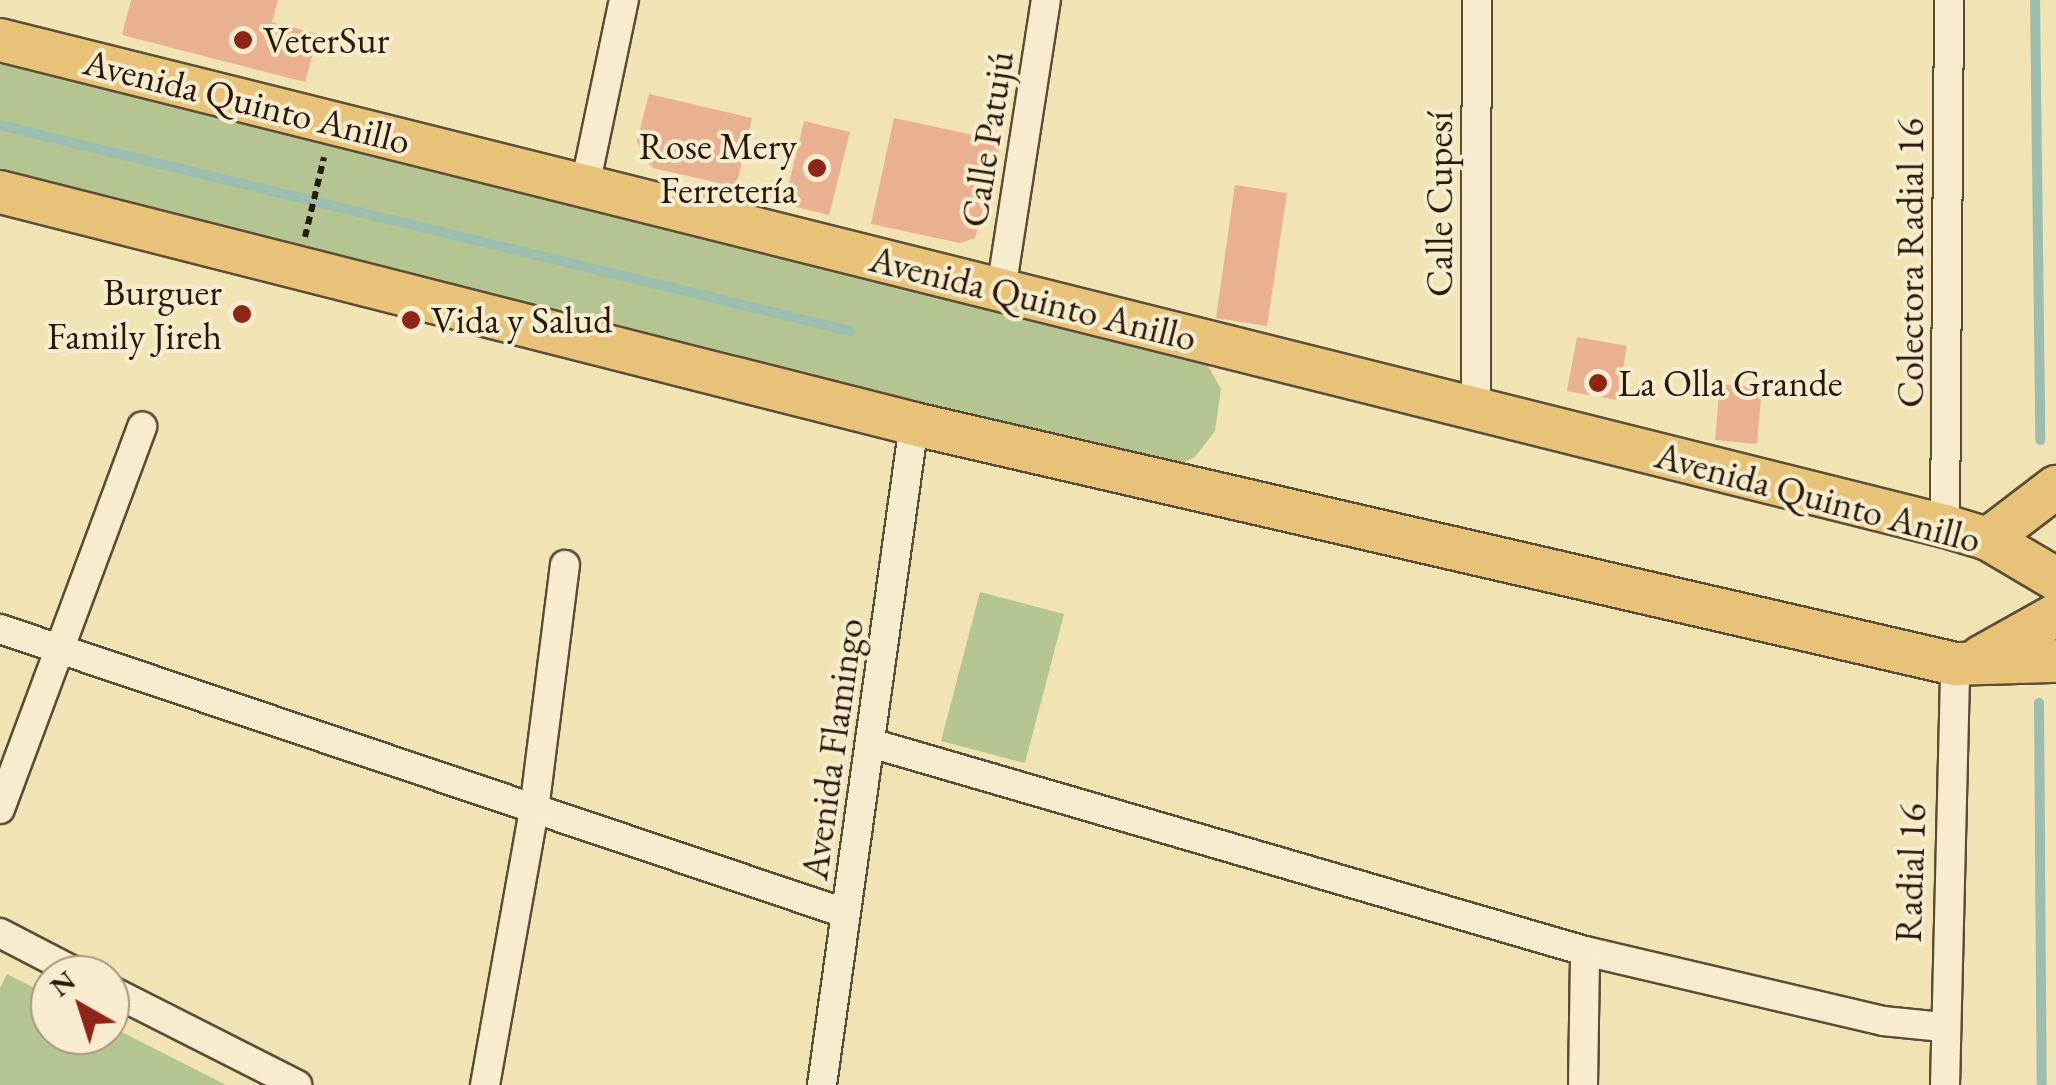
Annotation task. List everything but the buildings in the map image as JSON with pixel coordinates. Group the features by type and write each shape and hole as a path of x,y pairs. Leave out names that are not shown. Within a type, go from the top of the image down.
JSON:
{"main road":[{"name":"Avenida Quinto Anillo","path":"0,40 1946,526 1988,539 2056,579"},
{"path":"0,192 914,424 1961,663 2056,660"},
{"path":"1988,539 2056,487"},
{"path":"1961,663 2056,615"}],"street":[{"path":"585,186 624,0"},
{"name":"Calle Patujú","path":"1001,290 1046,0"},
{"name":"Calle Cupesí","path":"1476,408 1477,0"},
{"name":"Colectora Radial 16","path":"1946,526 1949,0"},
{"name":"Avenida Flamingo","path":"822,1085 845,913 874,744 914,424"},
{"path":"0,809 142,427"},
{"path":"485,1085 534,810 565,565"},
{"path":"0,629 56,651 845,913"},
{"name":"Radial 16","path":"1945,1085 1943,1027 1961,663"},
{"path":"874,744 1585,952 1883,1021 1943,1027"},
{"path":"0,934 42,955"},
{"path":"1583,1085 1585,952"},
{"path":"130,1000 297,1085"}],"path":[{"path":"307,226 320,173"}],"green space":[{"path":"0,64 1202,355 1221,389 1215,431 1195,457 1171,468 0,183"},
{"path":"980,592 1064,614 1025,763 941,741"},
{"path":"7,974 30,986 30,1055 130,1055 130,1036 226,1085 0,1085 0,988"}],"waterway":[{"path":"2035,0 2040,440"},
{"path":"0,125 850,331"},
{"path":"2039,703 2042,1085"}],"place":[{"name":"VeterSur","path":"243,40"},
{"name":"Rose Mery Ferretería","path":"817,168"},
{"name":"Burguer Family Jireh","path":"242,314"},
{"name":"Vida y Salud","path":"411,320"},
{"name":"La Olla Grande","path":"1598,383"}]}
